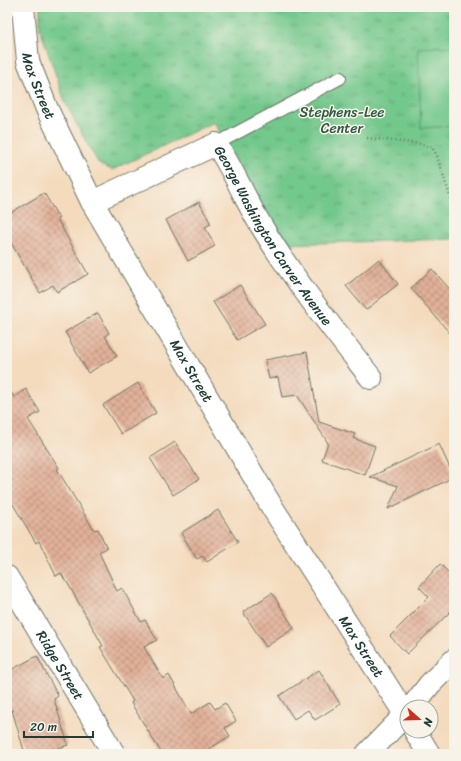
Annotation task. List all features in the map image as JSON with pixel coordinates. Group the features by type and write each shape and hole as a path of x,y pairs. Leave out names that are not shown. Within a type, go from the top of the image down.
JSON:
{"street":[{"name":"Max Street","path":"23,7 28,61 47,109 92,202 272,507 399,702"},
{"name":"George Washington Carver Avenue","path":"92,202 216,144 226,158 261,226 290,272 370,378"},
{"name":"Ridge Street","path":"7,577 114,754"},
{"path":"420,699 430,684 454,660"},
{"path":"367,754 399,726"},
{"name":"Max Street","path":"421,739 429,754"}],"lane":[{"path":"216,144 340,78"}],"path":[{"path":"367,138 421,144 432,147 438,156 454,208"}],"green space":[{"name":"Stephens-Lee Center","path":"40,7 454,7 454,239 283,244 214,122 112,170 99,164 65,102 40,29"},
{"path":"454,46 454,126 421,128 418,48"}],"building":[{"path":"44,193 59,218 57,219 88,274 57,292 53,285 40,293 7,236 7,215"},
{"path":"199,202 211,224 205,227 215,246 188,261 166,220"},
{"path":"379,259 398,284 366,310 346,286"},
{"path":"432,269 454,294 454,338 411,288"},
{"path":"240,285 265,324 237,340 213,302"},
{"path":"98,313 109,333 105,336 117,356 88,373 65,332"},
{"path":"307,352 319,422 355,434 353,438 375,446 365,475 322,460 328,443 297,395 282,397 278,377 269,379 265,360"},
{"path":"138,383 156,413 121,434 103,405"},
{"path":"7,386 14,397 26,389 40,412 28,419 59,468 57,469 94,530 98,529 107,548 99,552 117,591 122,588 141,622 145,620 157,640 144,647 163,679 169,675 191,714 210,702 215,709 225,703 236,721 225,728 230,736 201,754 162,754 131,703 133,701 100,647 103,646 67,582 61,573 56,576 39,541 36,543 7,494"},
{"path":"175,442 199,479 173,495 150,458"},
{"path":"439,444 454,477 388,509 398,486 370,477"},
{"path":"218,510 238,542 207,562 203,556 197,559 181,533"},
{"path":"440,564 454,578 454,608 407,654 390,636 429,597 419,587"},
{"path":"272,593 294,628 266,647 243,612"},
{"path":"37,656 58,696 54,699 68,745 41,754 25,754 12,710 7,713 7,672"},
{"path":"319,670 340,704 315,720 308,710 294,719 279,696"}]}
